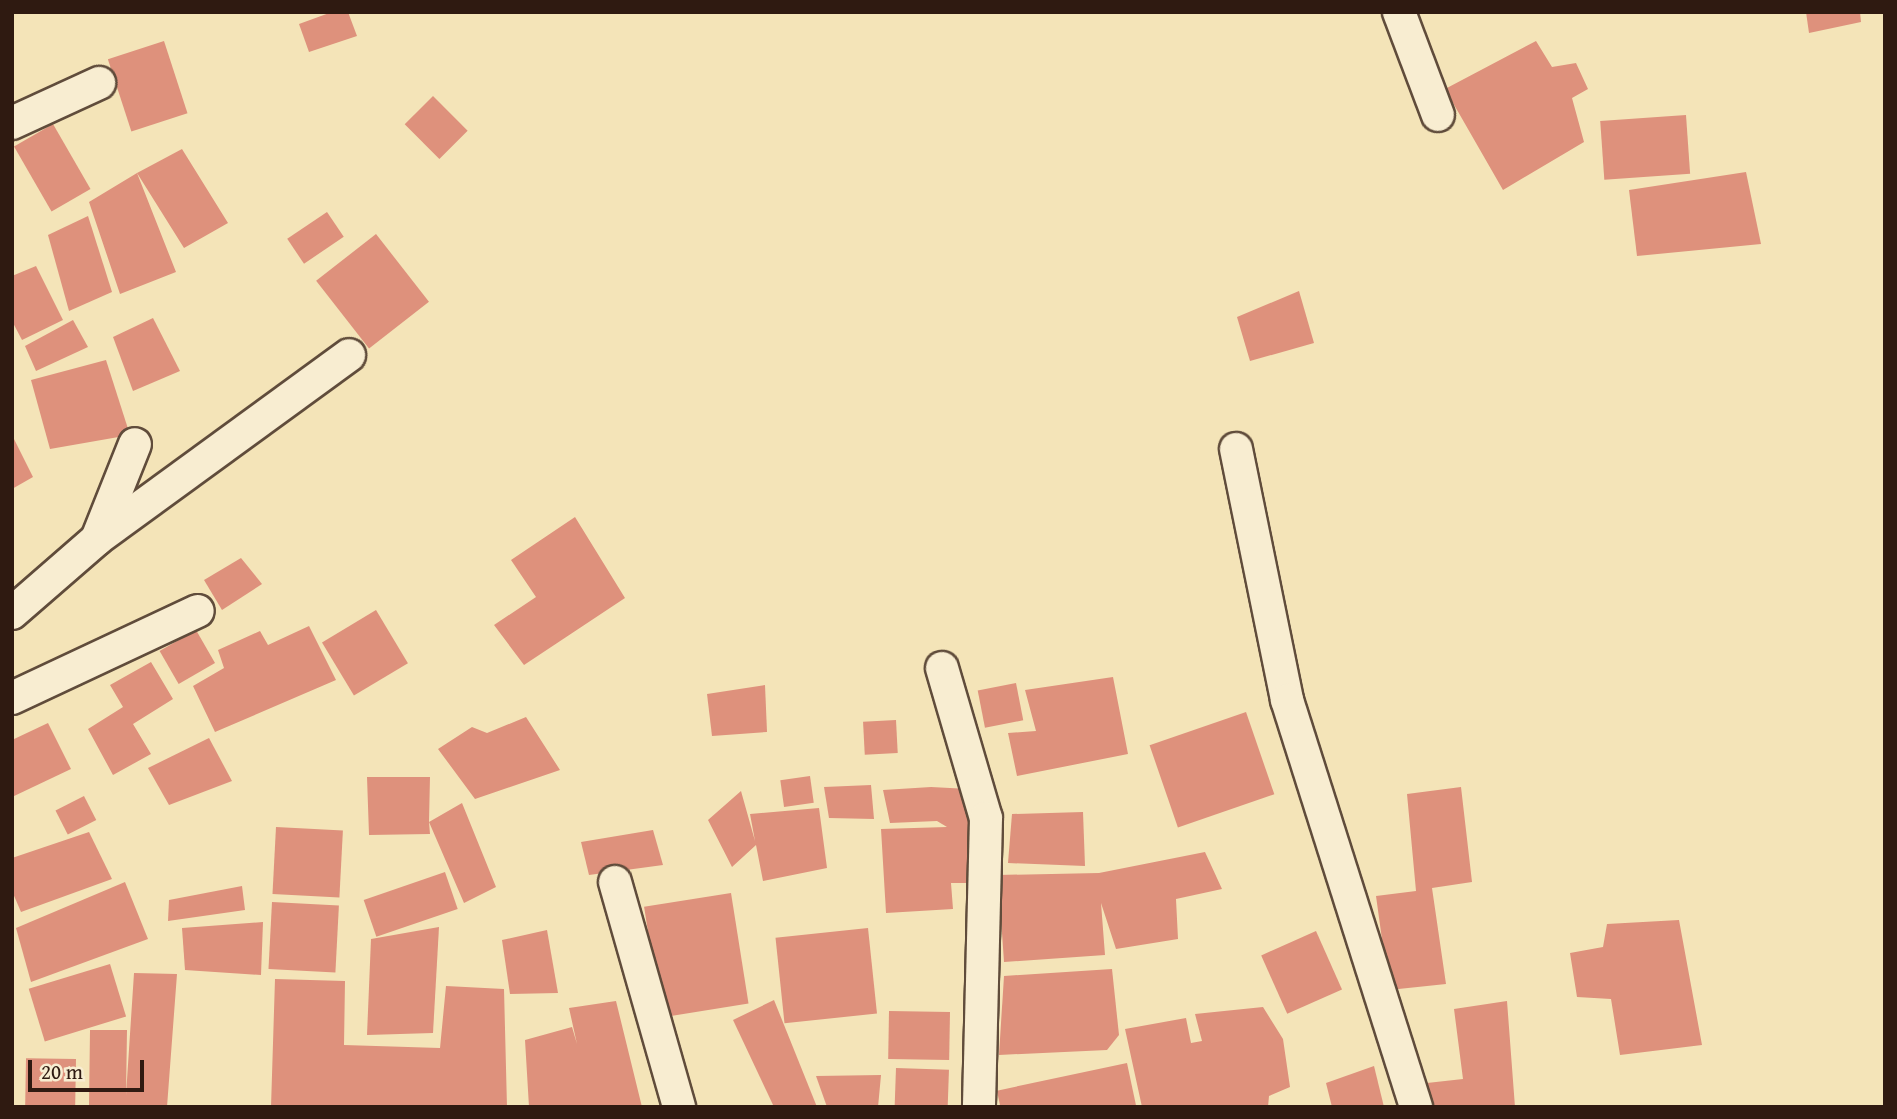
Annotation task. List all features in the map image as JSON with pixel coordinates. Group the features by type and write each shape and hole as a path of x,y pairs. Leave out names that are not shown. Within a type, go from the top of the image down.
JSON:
{"street":[{"path":"1399,12 1438,115"},
{"path":"12,123 99,83"},
{"path":"12,614 97,539 349,355"},
{"path":"97,539 135,444"},
{"path":"1236,449 1287,700 1416,1107"},
{"path":"12,698 198,611"},
{"path":"942,668 986,818 978,1107"},
{"path":"615,883 679,1107"}],"building":[{"path":"332,12 348,12 357,36 309,52 299,24"},
{"path":"1806,12 1860,12 1861,22 1809,33"},
{"path":"164,41 187,113 131,132 108,59"},
{"path":"1536,41 1552,67 1576,63 1588,89 1572,98 1584,142 1503,190 1445,89"},
{"path":"433,96 468,131 439,159 405,124"},
{"path":"1686,115 1690,174 1604,180 1600,121"},
{"path":"53,124 90,189 52,211 14,146"},
{"path":"182,149 228,223 184,248 137,173"},
{"path":"1746,172 1761,244 1637,256 1629,190"},
{"path":"137,173 176,272 120,294 89,202"},
{"path":"327,212 344,237 304,264 287,239"},
{"path":"88,216 112,292 69,311 48,235"},
{"path":"376,234 429,302 369,349 316,281"},
{"path":"36,266 63,320 22,340 12,321 12,276"},
{"path":"1299,291 1314,343 1250,361 1237,317"},
{"path":"153,318 180,371 133,391 113,337"},
{"path":"73,320 88,347 36,371 25,346"},
{"path":"106,360 130,435 50,449 31,380"},
{"path":"12,435 33,477 12,489"},
{"path":"575,517 625,598 524,665 494,625 536,597 511,560"},
{"path":"241,558 262,584 222,610 204,580"},
{"path":"376,610 408,663 354,696 322,642"},
{"path":"309,626 336,680 215,732 193,686 224,668 218,650 260,631 268,645"},
{"path":"196,630 215,663 179,684 160,651"},
{"path":"151,662 173,699 133,724 151,754 113,775 88,729 123,707 110,685"},
{"path":"1113,677 1128,754 1017,776 1008,733 1036,731 1025,690"},
{"path":"1016,683 1023,720 985,728 978,690"},
{"path":"765,685 767,732 712,736 707,694"},
{"path":"1246,712 1274,794 1178,827 1150,745"},
{"path":"526,717 560,770 475,799 438,749 472,727 487,733"},
{"path":"896,720 898,753 865,755 863,722"},
{"path":"48,723 71,769 12,797 12,740"},
{"path":"209,738 232,781 169,805 148,768"},
{"path":"810,776 814,803 784,807 780,780"},
{"path":"367,777 430,777 430,834 369,835"},
{"path":"871,785 874,819 829,818 824,787"},
{"path":"931,787 969,789 975,883 951,883 953,909 886,913 881,829 947,827 937,821 890,823 883,790"},
{"path":"1461,787 1472,882 1432,888 1446,984 1389,990 1376,896 1416,891 1407,794"},
{"path":"741,791 755,841 750,814 819,808 827,868 763,881 756,845 732,867 708,820"},
{"path":"84,796 96,820 68,835 55,811"},
{"path":"462,803 496,887 464,903 429,822"},
{"path":"1083,812 1085,866 1008,863 1012,814"},
{"path":"276,827 343,831 339,897 272,894"},
{"path":"653,830 663,865 589,875 581,842"},
{"path":"89,832 112,879 21,912 12,891 12,858"},
{"path":"1205,852 1222,889 1176,899 1178,939 1116,949 1101,903 1105,955 1004,962 998,875 1099,873"},
{"path":"445,872 458,909 376,937 364,900"},
{"path":"125,882 148,939 31,982 16,928"},
{"path":"242,886 245,910 168,921 169,900"},
{"path":"731,893 749,1004 662,1017 644,907"},
{"path":"272,902 339,906 335,972 268,969"},
{"path":"1679,920 1702,1045 1620,1055 1611,999 1577,997 1570,953 1603,947 1607,924"},
{"path":"263,922 261,975 185,970 182,928"},
{"path":"439,927 433,1033 367,1035 371,939"},
{"path":"868,928 877,1014 784,1023 776,938"},
{"path":"547,930 558,993 510,994 502,940"},
{"path":"1316,931 1342,989 1287,1014 1261,955"},
{"path":"110,964 126,1017 45,1041 29,989"},
{"path":"1112,969 1119,1035 1107,1050 999,1055 1004,976"},
{"path":"134,973 177,974 167,1107 89,1107 90,1030 127,1030 126,1095"},
{"path":"275,979 345,981 344,1045 440,1048 446,986 504,989 507,1107 271,1107"},
{"path":"774,1000 817,1107 774,1107 733,1020"},
{"path":"616,1001 642,1107 529,1107 525,1040 572,1027 577,1044 569,1008"},
{"path":"1507,1001 1515,1107 1432,1107 1427,1083 1463,1079 1454,1009"},
{"path":"1263,1007 1283,1039 1290,1087 1269,1096 1268,1107 1142,1107 1125,1029 1186,1018 1191,1043 1202,1041 1195,1014"},
{"path":"889,1011 950,1012 949,1060 888,1059"},
{"path":"26,1058 76,1059 75,1107 25,1106"},
{"path":"1127,1063 1136,1107 1000,1107 997,1091"},
{"path":"1374,1066 1384,1107 1332,1107 1326,1083"},
{"path":"896,1068 949,1070 948,1107 895,1107"},
{"path":"881,1075 878,1107 827,1107 816,1076"}]}
